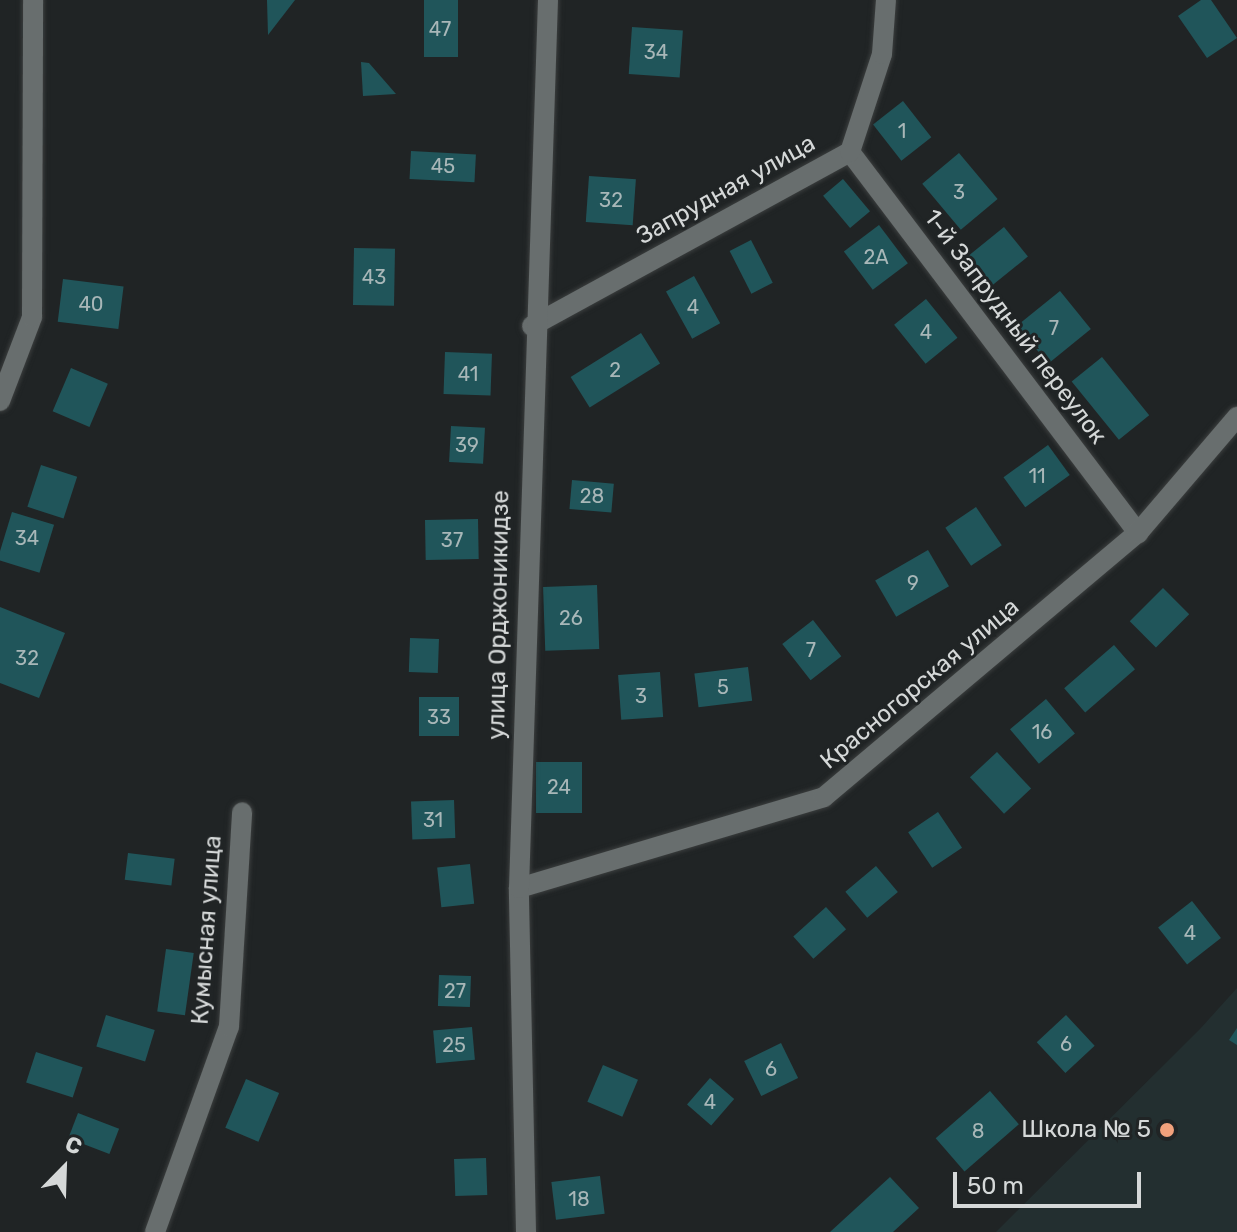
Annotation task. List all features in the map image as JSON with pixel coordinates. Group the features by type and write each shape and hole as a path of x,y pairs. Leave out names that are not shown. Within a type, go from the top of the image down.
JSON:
{"street":[{"path":"0,401 32,317 33,0"},
{"name":"улица Орджоникидзе","path":"526,1232 519,888 532,326 548,0"},
{"name":"Запрудная улица","path":"532,326 850,152 882,54 886,0"},
{"name":"1-й Запрудный переулок","path":"850,152 1138,533"},
{"name":"Красногорская улица","path":"519,888 824,797 1138,533 1237,417"},
{"name":"Кумысная улица","path":"155,1232 229,1027 242,812"}],"shaded area":[{"name":"Школа № 5","path":"1237,988 1237,1232 996,1232 1200,1029"}],"building":[{"path":"267,0 295,0 268,35"},
{"path":"424,0 458,0 458,57 424,57"},
{"path":"1201,0 1211,0 1237,38 1207,58 1178,16"},
{"path":"632,27 683,31 680,77 629,74"},
{"path":"361,62 369,63 396,94 363,96"},
{"path":"903,101 931,137 901,161 873,124"},
{"path":"411,151 476,154 474,182 410,179"},
{"path":"959,153 998,199 961,230 922,184"},
{"path":"589,176 636,179 633,225 586,222"},
{"path":"843,179 870,211 850,228 823,196"},
{"path":"879,225 908,263 873,290 844,251"},
{"path":"1004,227 1028,257 990,287 966,258"},
{"path":"751,240 773,283 751,294 730,251"},
{"path":"354,248 395,249 394,306 353,305"},
{"path":"694,276 720,323 692,339 666,292"},
{"path":"63,279 124,286 118,329 58,322"},
{"path":"1060,291 1091,329 1048,364 1017,326"},
{"path":"926,299 957,338 926,364 894,325"},
{"path":"641,333 660,364 590,408 571,377"},
{"path":"445,352 492,354 491,396 444,394"},
{"path":"1102,357 1149,415 1119,440 1072,382"},
{"path":"71,368 108,384 89,427 53,411"},
{"path":"451,426 485,428 483,464 449,462"},
{"path":"1048,445 1070,475 1025,507 1004,477"},
{"path":"41,465 77,477 64,519 27,507"},
{"path":"572,480 614,484 611,513 569,509"},
{"path":"976,507 1002,545 971,566 945,528"},
{"path":"12,512 54,525 39,573 0,561"},
{"path":"478,519 479,559 426,560 425,520"},
{"path":"928,550 949,586 896,617 875,580"},
{"path":"597,585 599,649 545,651 543,587"},
{"path":"1163,588 1189,614 1156,647 1130,621"},
{"path":"0,607 65,633 39,698 0,683"},
{"path":"813,620 841,656 811,680 782,644"},
{"path":"410,638 439,639 438,673 409,672"},
{"path":"1114,645 1135,669 1085,712 1064,688"},
{"path":"748,667 752,701 699,707 694,674"},
{"path":"660,672 663,717 621,720 618,675"},
{"path":"419,697 459,697 459,736 419,736"},
{"path":"1046,699 1075,733 1039,764 1010,729"},
{"path":"997,752 1031,789 1004,814 970,777"},
{"path":"536,762 582,762 582,813 536,813"},
{"path":"454,800 455,838 412,839 411,802"},
{"path":"938,812 962,848 932,868 908,832"},
{"path":"128,853 175,859 171,886 125,880"},
{"path":"470,864 474,904 441,907 437,867"},
{"path":"876,866 898,892 867,918 845,892"},
{"path":"1192,901 1221,938 1187,965 1158,927"},
{"path":"826,907 846,929 813,959 793,936"},
{"path":"166,949 194,953 185,1015 157,1011"},
{"path":"439,975 471,976 470,1007 438,1006"},
{"path":"106,1015 155,1030 145,1061 96,1047"},
{"path":"1066,1015 1095,1046 1065,1073 1037,1042"},
{"path":"472,1027 475,1060 436,1063 433,1030"},
{"path":"1237,1028 1237,1045 1229,1040"},
{"path":"781,1043 798,1078 761,1096 744,1061"},
{"path":"36,1052 83,1067 73,1098 26,1082"},
{"path":"603,1065 638,1080 622,1117 587,1102"},
{"path":"710,1078 734,1099 711,1125 687,1104"},
{"path":"246,1079 279,1093 258,1142 225,1128"},
{"path":"990,1091 1019,1124 965,1171 936,1138"},
{"path":"78,1113 119,1129 109,1154 68,1138"},
{"path":"486,1158 487,1195 455,1196 454,1159"},
{"path":"600,1176 605,1214 556,1220 551,1182"},
{"path":"890,1177 919,1208 893,1232 830,1232"}],"place":[{"name":"Школа № 5","path":"1167,1130"}]}
